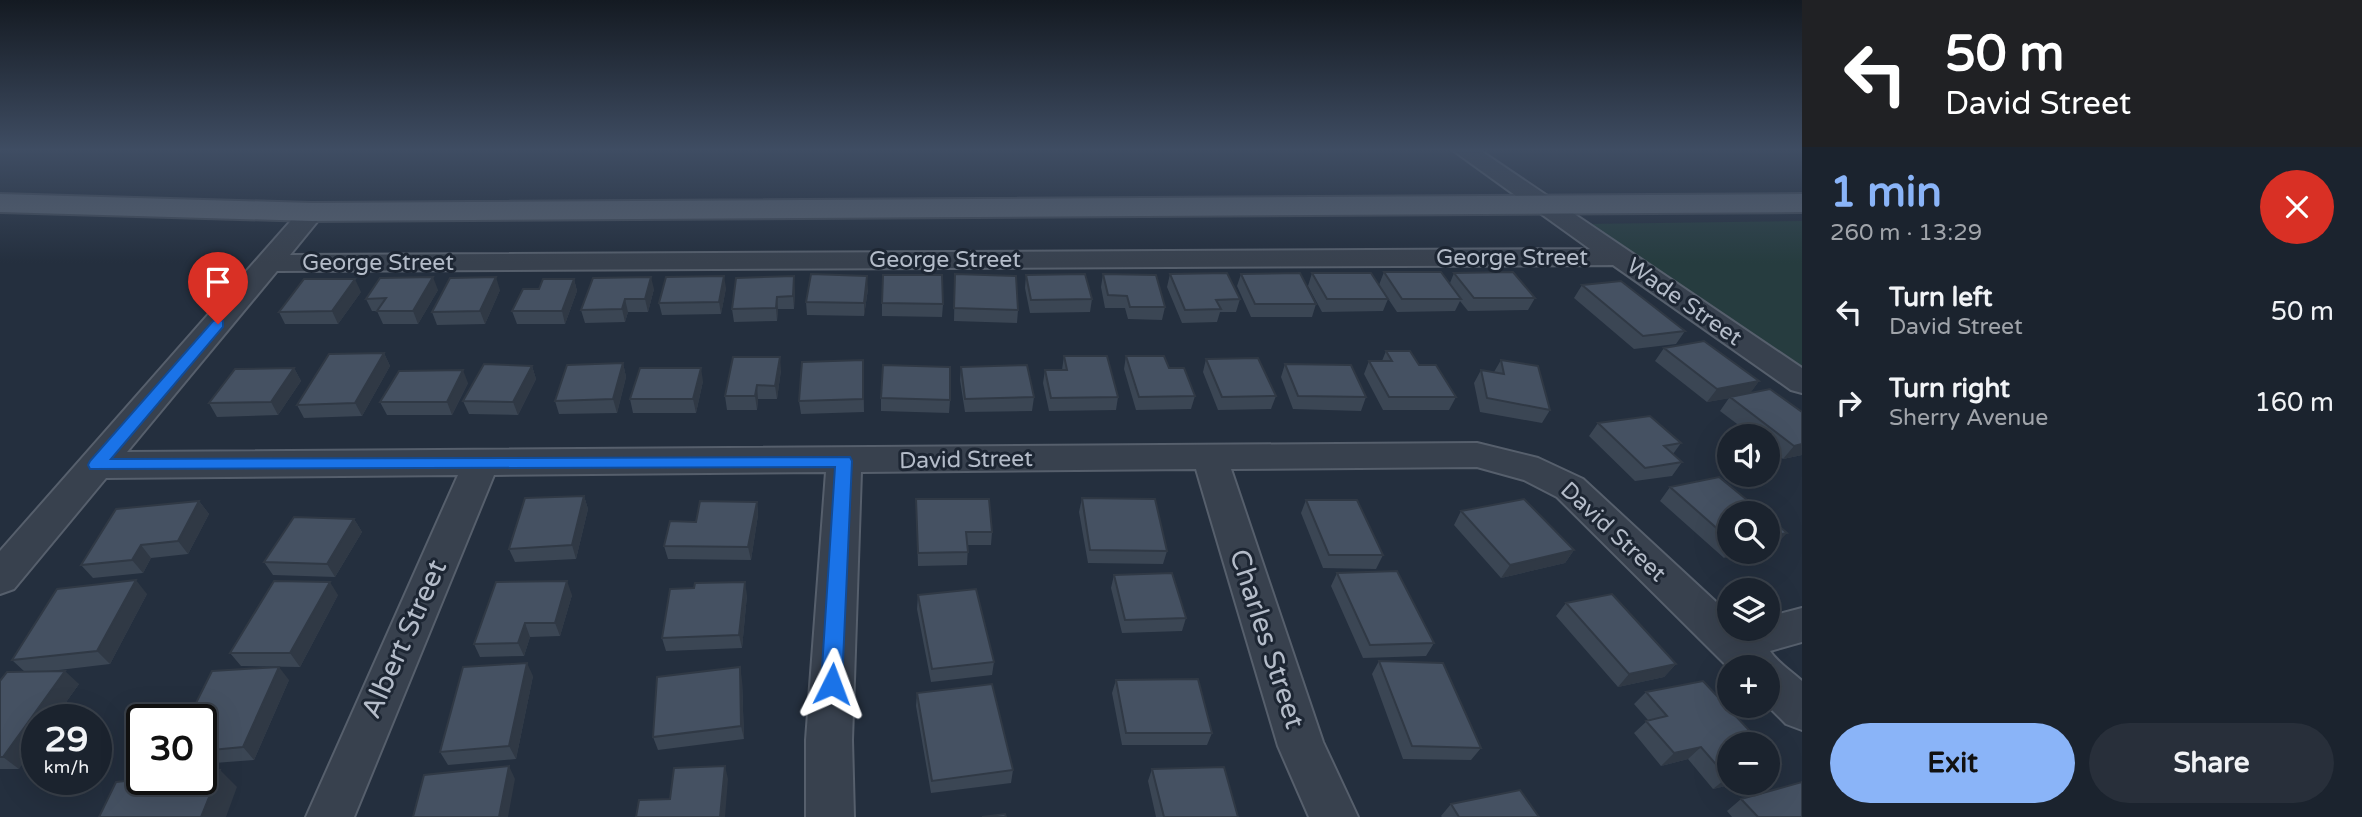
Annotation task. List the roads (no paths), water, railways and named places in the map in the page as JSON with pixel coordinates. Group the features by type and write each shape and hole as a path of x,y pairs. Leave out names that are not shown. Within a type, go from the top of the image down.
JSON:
{"main road":[{"path":"0,203 312,212 1802,203"}],"street":[{"name":"Wade Street","path":"1519,187 1802,383"},
{"path":"0,578 312,212"},
{"name":"George Street","path":"271,263 1620,257"},
{"name":"David Street","path":"96,465 1477,455 1517,463 1547,473 1570,488 1745,655"},
{"name":"Charles Street","path":"1210,458 1301,746 1334,817"},
{"path":"830,817 829,740 844,461"},
{"name":"Albert Street","path":"330,817 481,463"},
{"path":"1745,655 1802,625"},
{"path":"1780,689 1802,710"}]}
